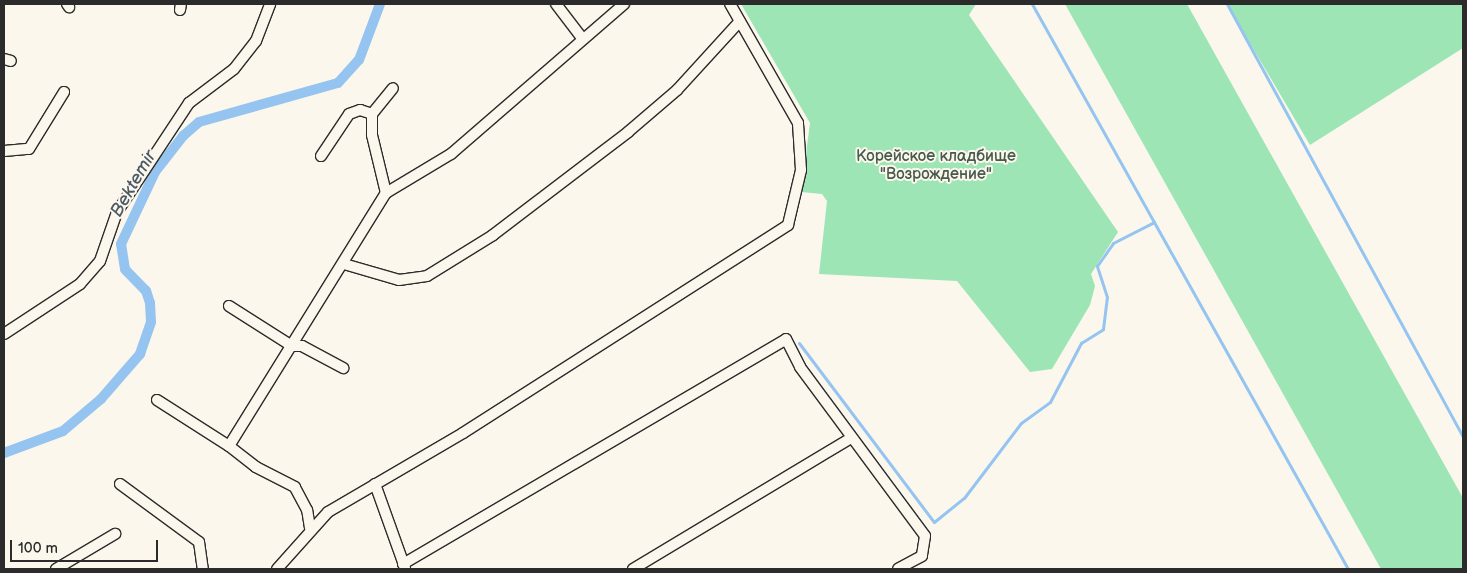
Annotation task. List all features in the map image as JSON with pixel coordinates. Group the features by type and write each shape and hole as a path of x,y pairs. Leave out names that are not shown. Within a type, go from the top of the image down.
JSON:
{"street":[{"path":"4,334 80,284 100,261 117,212 189,103 234,68 256,42 270,4"},
{"path":"556,4 582,38"},
{"path":"229,446 344,264 386,193 451,154 582,38 624,4"},
{"path":"277,569 310,528 375,484 472,428 788,225 798,198 801,134 730,4"},
{"path":"344,264 399,280 427,276 493,235 628,132 677,90 740,21"},
{"path":"386,193 372,135 372,114 393,88"},
{"path":"4,151 29,149 64,92"},
{"path":"321,156 349,114 360,110 372,114"},
{"path":"229,306 292,346 302,346 343,368"},
{"path":"375,484 404,567 786,339 800,367 851,438 862,446 925,536 922,556 898,569"},
{"path":"158,400 229,446 256,467 295,487 307,510 310,528"},
{"path":"633,569 851,438"},
{"path":"120,484 200,542 202,569"},
{"path":"56,569 115,534"}],"green space":[{"name":"Корейское кладбище \"Возрождение\"","path":"741,4 976,4 969,15 1118,232 1091,274 1095,286 1090,305 1052,369 1030,372 957,281 819,274 827,201 822,194 801,192 810,123"},
{"path":"1065,4 1187,4 1463,498 1463,569 1381,569"},
{"path":"1227,4 1463,4 1463,48 1310,145"}],"waterway":[{"name":"Bektemir","path":"4,453 63,431 101,399 140,354 151,322 150,303 146,291 125,269 121,244 155,172 183,136 199,122 338,83 359,60 380,4"},
{"path":"1032,4 1348,569"},
{"path":"1227,4 1463,437"},
{"path":"799,343 934,522 964,498 1021,423 1050,402 1081,343 1103,329 1107,297 1097,266 1113,243 1154,222"}]}
